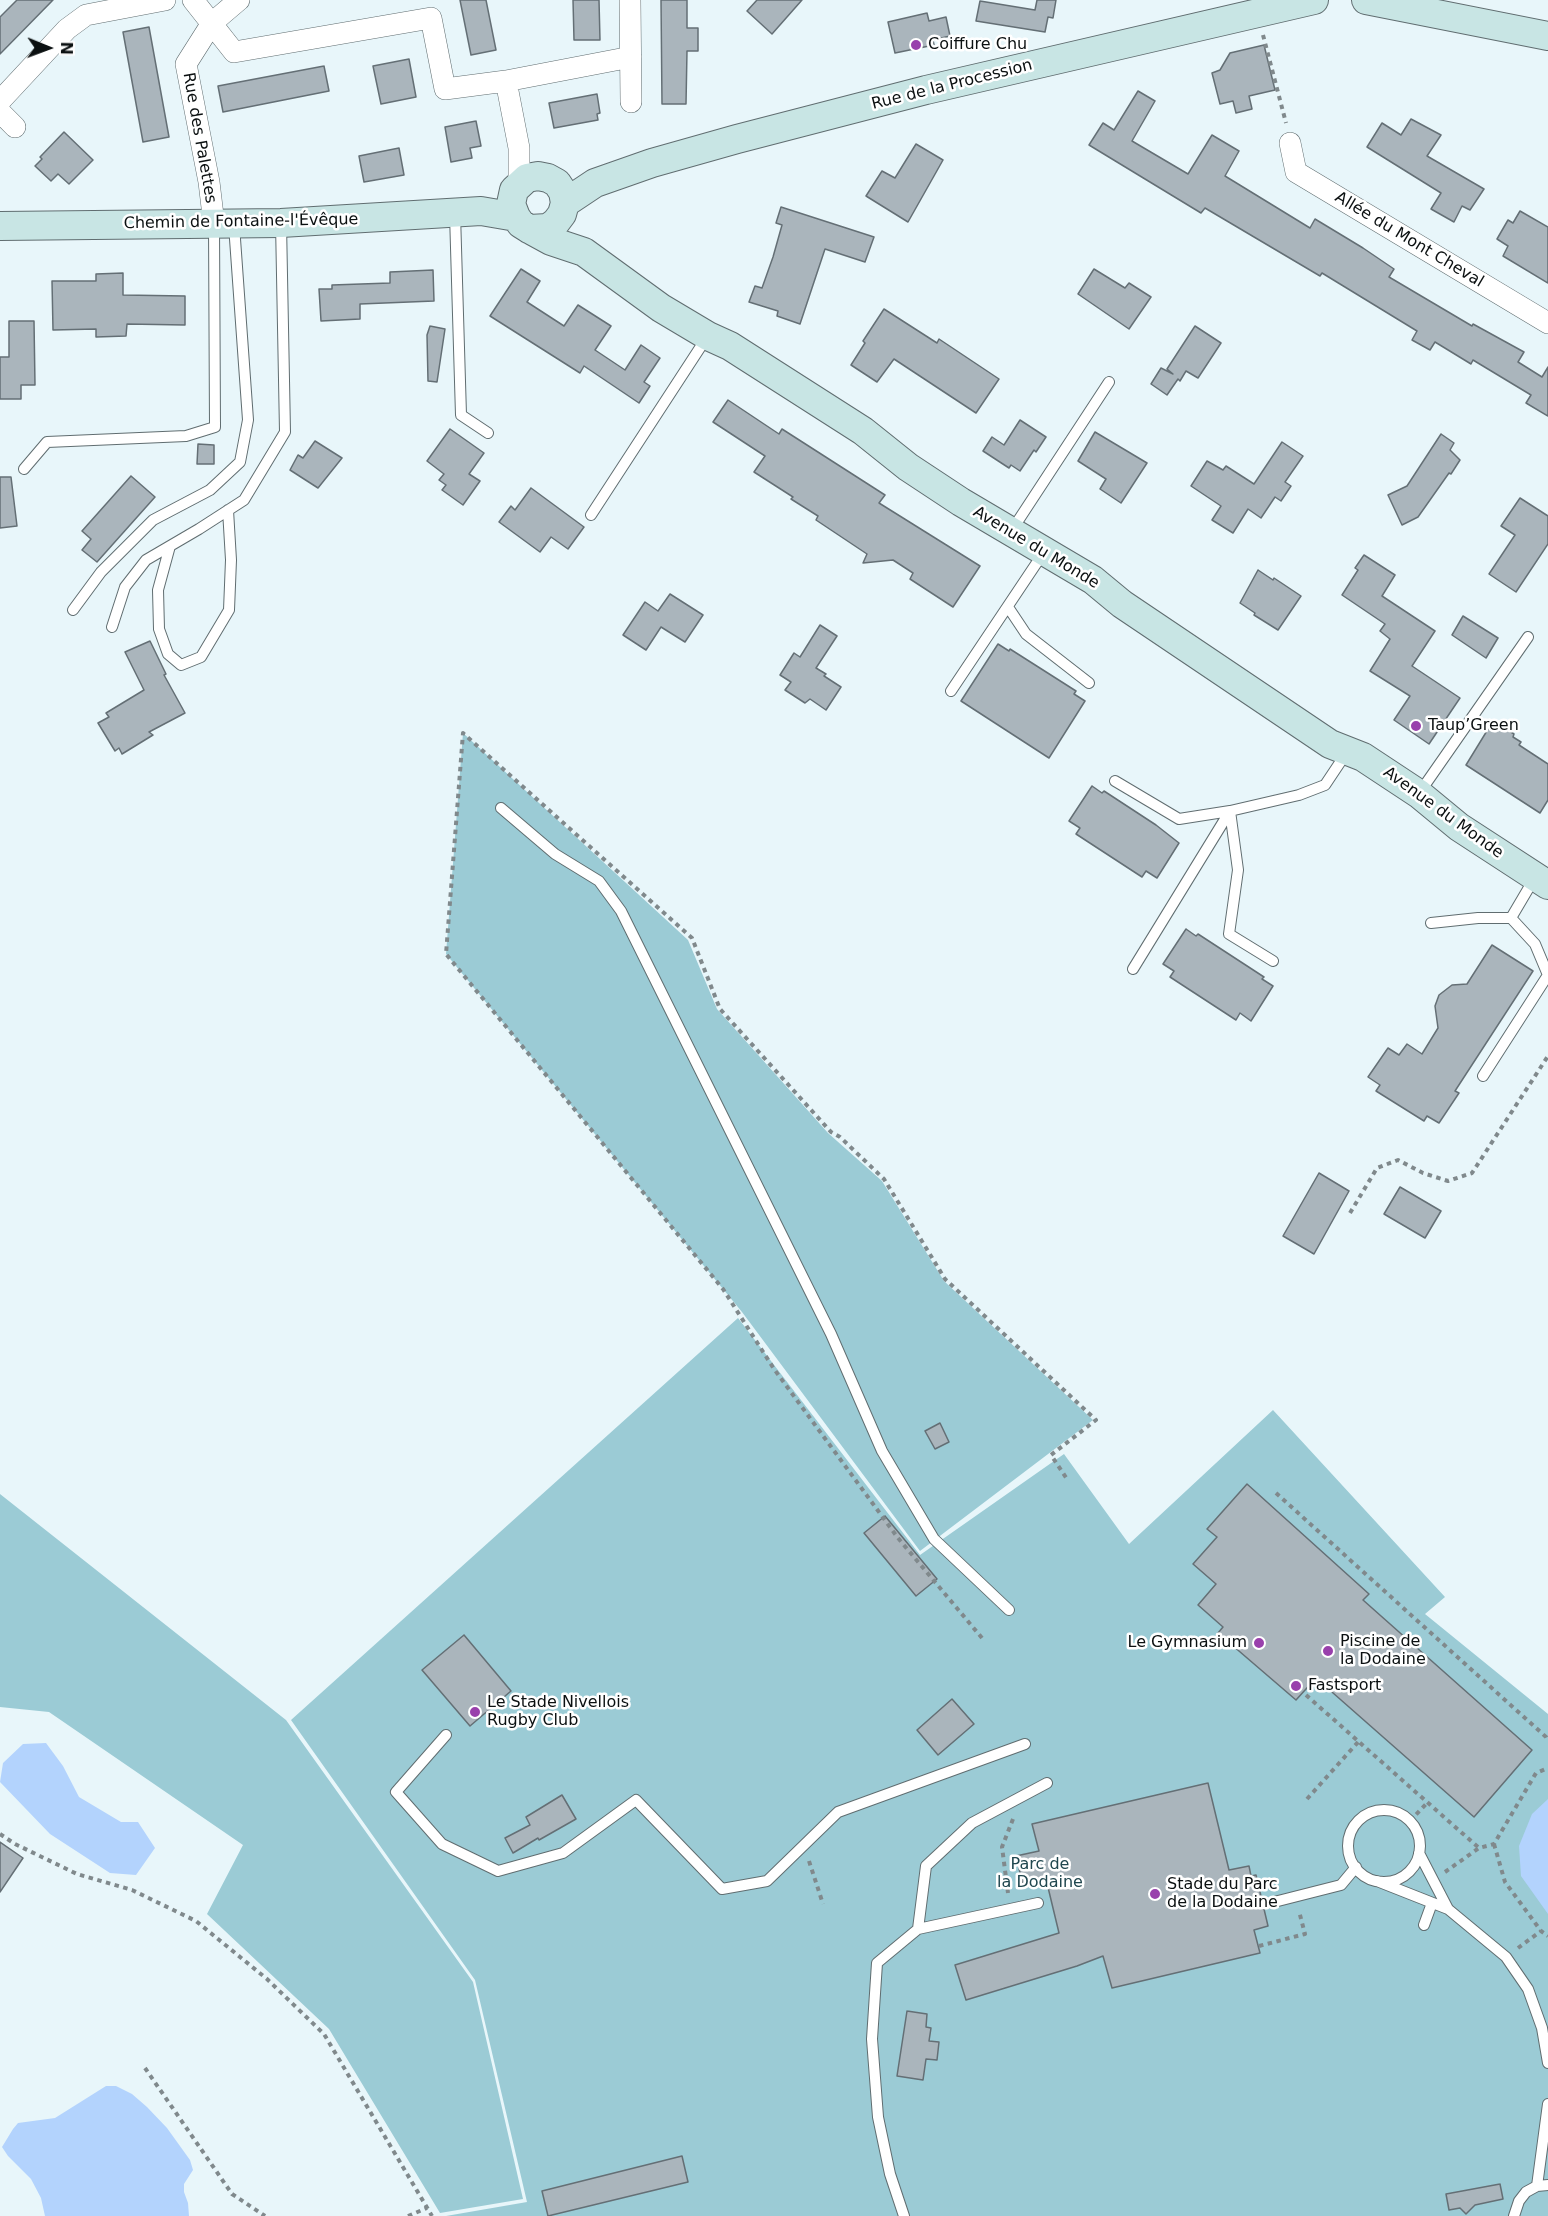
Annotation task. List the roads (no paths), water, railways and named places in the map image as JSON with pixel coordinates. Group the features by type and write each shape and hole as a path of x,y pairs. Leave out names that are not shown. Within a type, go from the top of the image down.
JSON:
{"street":[{"path":"0,101 66,29 86,15 165,0"},
{"path":"192,0 234,52 431,18 444,89 506,81 631,57"},
{"name":"Rue des Palettes","path":"224,224 209,182 186,64 212,23 239,0"},
{"path":"630,0 631,102"},
{"name":"Rue de la Procession","path":"537,199 595,183 651,163 926,90 1313,0"},
{"path":"1366,0 1548,36"},
{"path":"506,81 519,148 537,199"},
{"name":"Allée du Mont Cheval","path":"1290,143 1296,172 1548,323"},
{"name":"Chemin de Fontaine-l'Évêque","path":"0,226 281,223 468,213 537,199"},
{"name":"Avenue du Monde","path":"537,199 551,241 584,252 661,308 708,336 730,346 844,419 908,467 1010,532 1093,580 1122,604 1330,744 1364,757 1419,794 1459,827 1542,881"}],"lane":[{"path":"468,213 461,415 488,433"},
{"path":"112,627 125,587 146,560 244,500 285,432 281,223"},
{"path":"24,469 47,442 186,436 215,427 224,224"},
{"path":"73,610 101,572 153,520 210,490 240,462 248,420 224,224"},
{"path":"591,515 708,336"},
{"path":"1010,532 1109,382"},
{"path":"171,546 158,590 159,629 168,654 181,665 201,657 229,610 231,560 228,510"},
{"path":"951,691 1044,550"},
{"path":"1008,607 1026,634 1089,683"},
{"path":"1419,794 1528,637"},
{"path":"1115,781 1179,819 1230,811 1299,795 1325,785 1347,751"},
{"path":"501,808 555,854 599,881 621,911 831,1335 882,1450 934,1539 1008,1610"},
{"path":"1230,811 1238,870 1229,933 1273,961"},
{"path":"1133,969 1230,811"},
{"path":"1511,918 1542,881"},
{"path":"1431,924 1478,918 1511,918 1535,944 1548,975 1483,1076"},
{"path":"446,1736 396,1792 442,1844 498,1870 563,1853 636,1800 722,1889 767,1881 838,1812 1025,1744"},
{"path":"918,1929 926,1866 972,1823 1047,1783"},
{"path":"1377,1881 1389,1881 1401,1877 1410,1870 1419,1853 1420,1840 1416,1829 1410,1821 1397,1812 1389,1810 1377,1810 1365,1815 1356,1824 1350,1835 1350,1856 1356,1867 1365,1876 1377,1881 1432,1903 1448,1909 1506,1957 1528,1989 1542,2028 1548,2063"},
{"path":"1419,1853 1448,1909"},
{"path":"1274,1902 1341,1885 1356,1867"},
{"path":"1422,1930 1432,1903"},
{"path":"904,2216 890,2174 878,2117 872,2039 877,1963 918,1929 1038,1904"},
{"path":"1512,2214 1527,2192 1543,2186 1548,2104"}],"place":[{"name":"Coiffure Chu","path":"916,45"},
{"name":"Taup’Green","path":"1416,726"},
{"name":"Le Gymnasium","path":"1259,1643"},
{"name":"Piscine de la Dodaine","path":"1328,1651"},
{"name":"Fastsport","path":"1296,1686"},
{"name":"Le Stade Nivellois Rugby Club","path":"475,1712"},
{"name":"Stade du Parc de la Dodaine","path":"1155,1894"}],"park label":[{"name":"Parc de la Dodaine","path":"1040,1874"}]}
